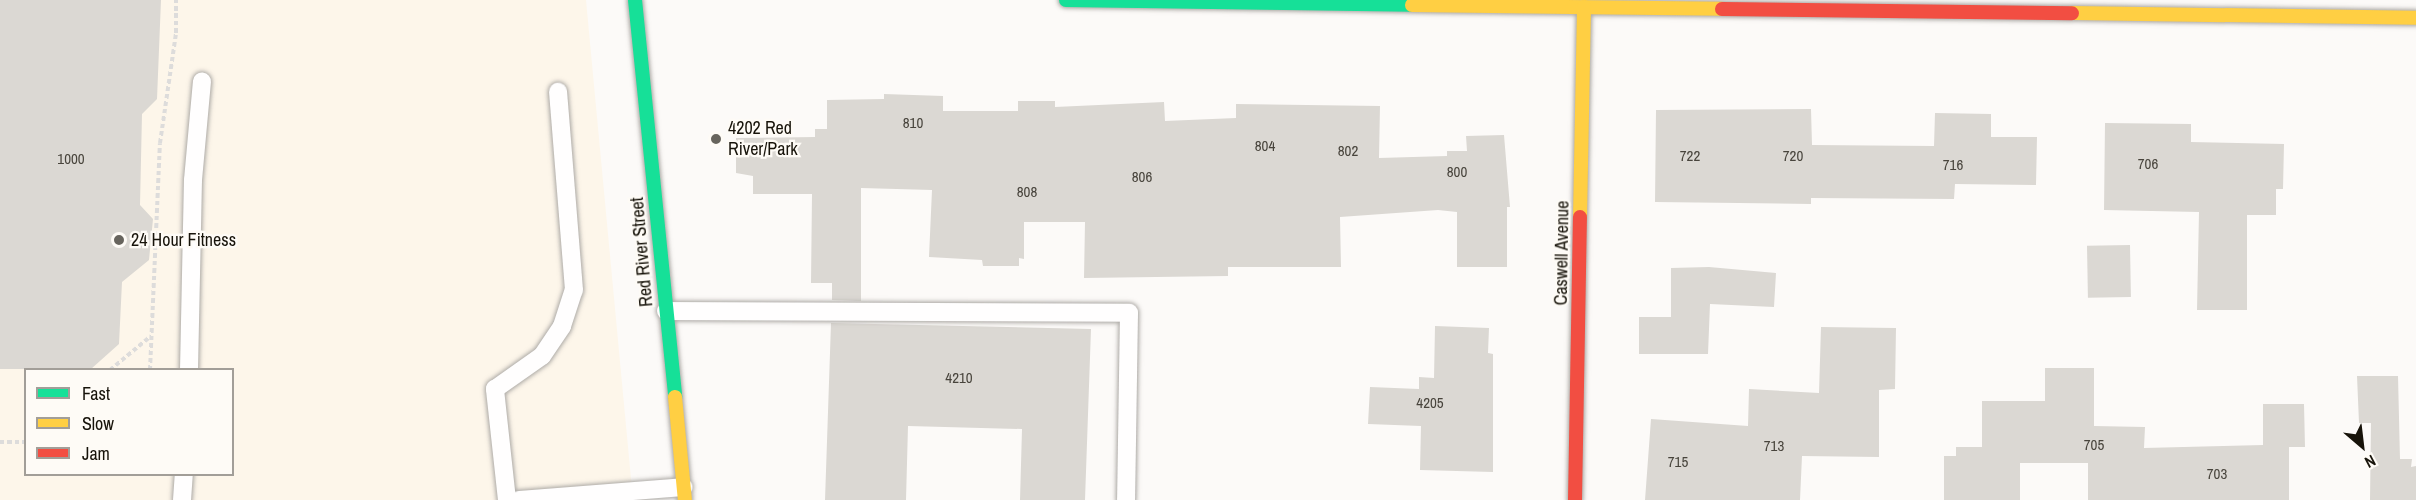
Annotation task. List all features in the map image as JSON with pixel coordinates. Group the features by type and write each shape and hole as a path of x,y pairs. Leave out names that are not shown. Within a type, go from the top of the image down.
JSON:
{"street":[{"name":"Red River Street","path":"635,0 684,494"},
{"path":"1066,0 2416,18"},
{"name":"Caswell Avenue","path":"1575,500 1584,7"}],"lane":[{"path":"189,368 193,180 202,81"},
{"path":"507,500 495,389 542,356 562,326 574,290 558,92"},
{"path":"666,311 1129,313 1126,500"},
{"path":"182,500 184,476"},
{"path":"519,500 684,494"}],"path":[{"path":"111,368 151,336"},
{"path":"0,442 24,442"}],"shaded area":[{"path":"0,0 586,0 633,500 0,500"}],"building":[{"path":"0,0 161,0 157,99 142,114 140,205 153,219 149,260 122,282 119,344 92,368 0,369"},
{"path":"884,94 943,96 943,111 1018,111 1018,101 1055,101 1055,107 1164,102 1165,121 1236,118 1236,104 1380,106 1379,158 1447,156 1447,151 1467,151 1466,136 1504,135 1510,207 1507,207 1507,267 1457,267 1457,212 1438,210 1340,217 1341,267 1228,267 1228,276 1084,278 1085,222 1024,222 1024,259 1019,258 1019,266 983,266 982,260 929,257 932,190 861,188 861,301 832,300 832,283 811,283 812,194 753,194 753,176 736,173 736,138 815,137 815,129 827,129 827,100 884,99"},
{"path":"1811,109 1812,145 1934,146 1935,113 1991,114 1991,137 2037,137 2036,185 1955,184 1954,199 1811,198 1811,204 1655,202 1656,110"},
{"path":"2105,123 2191,124 2191,142 2284,144 2283,189 2276,189 2276,215 2247,215 2247,310 2197,310 2199,212 2104,210"},
{"path":"2130,245 2131,297 2088,298 2087,246"},
{"path":"1709,267 1776,273 1774,307 1710,304 1708,354 1639,354 1639,317 1671,317 1671,268"},
{"path":"831,323 1091,329 1085,500 1020,500 1022,429 908,426 906,500 825,500"},
{"path":"1435,326 1489,328 1488,353 1493,354 1493,472 1420,470 1421,426 1368,424 1370,387 1419,389 1419,377 1434,378"},
{"path":"1821,327 1896,328 1895,389 1879,390 1879,457 1802,456 1800,500 1645,500 1651,419 1748,426 1749,389 1819,393"},
{"path":"2045,368 2094,368 2094,426 2145,427 2144,448 2263,445 2263,404 2304,404 2305,447 2289,447 2289,500 2088,500 2088,463 2020,463 2020,500 1944,500 1944,456 1956,456 1956,447 1982,447 1982,401 2045,401"},
{"path":"2357,376 2398,376 2400,459 2412,459 2411,467 2416,466 2416,500 2370,500 2371,423 2359,423"}],"traffic: fast":[{"path":"635,0 675,397"},
{"path":"1066,0 1412,5"}],"traffic: slow":[{"path":"1412,5 1722,9"},
{"path":"1580,217 1584,7"},
{"path":"2072,13 2416,18"},
{"path":"675,397 685,500"}],"traffic: jam":[{"path":"1722,9 2072,13"},
{"path":"1575,500 1580,217"}],"place":[{"name":"4202 Red River/Park","path":"716,139"},
{"name":"24 Hour Fitness","path":"119,240"}]}
